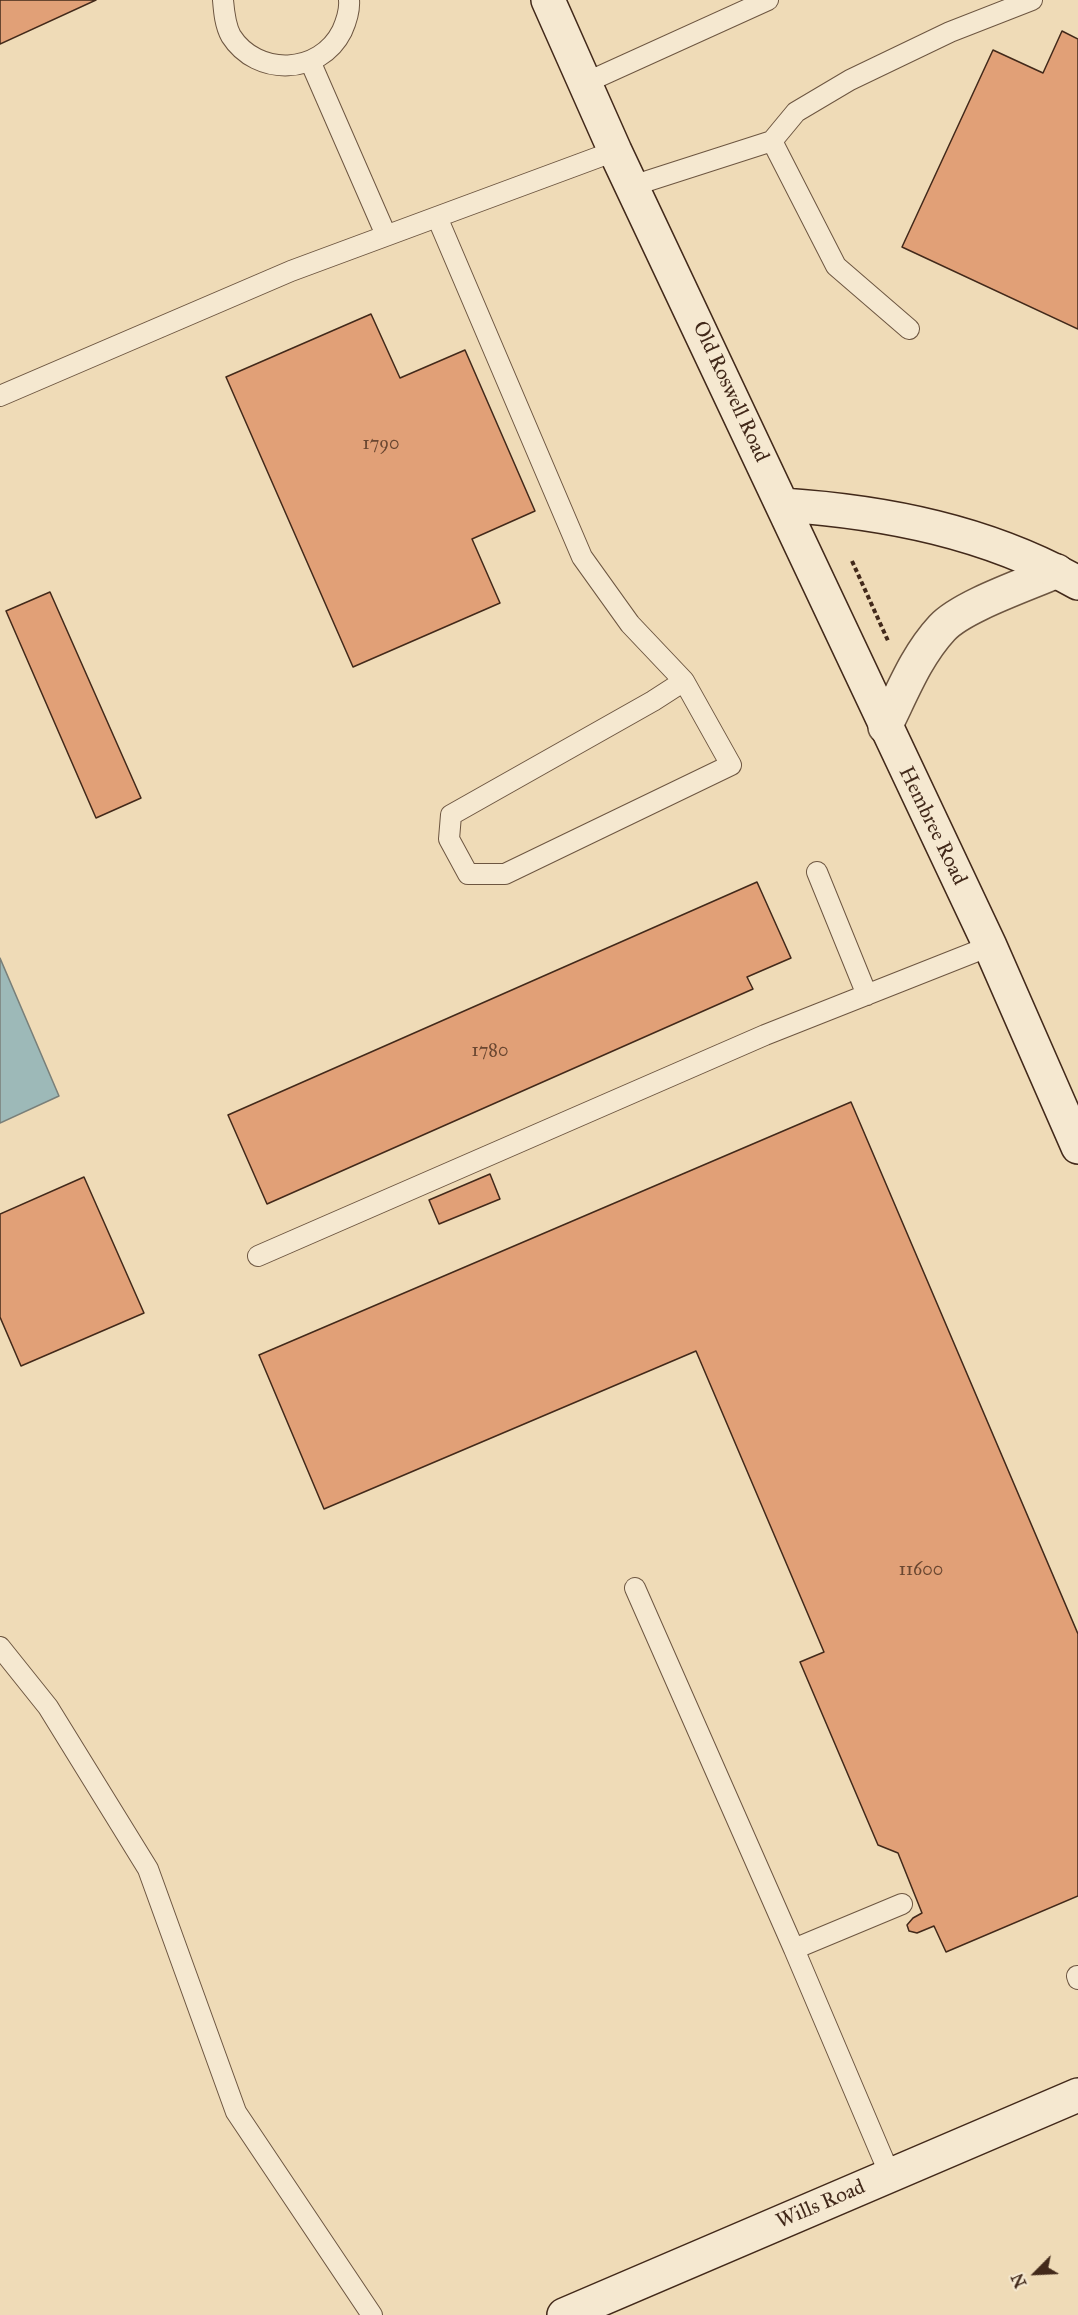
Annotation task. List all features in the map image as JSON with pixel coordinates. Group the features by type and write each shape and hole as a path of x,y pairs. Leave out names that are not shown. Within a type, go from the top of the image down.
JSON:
{"street":[{"name":"Old Roswell Road","path":"548,0 615,151 783,505"},
{"path":"783,505 849,510 926,524 989,543 1068,578"},
{"name":"Hembree Road","path":"783,505 885,727 990,946 1078,1147"},
{"path":"885,727 923,652 943,626 963,612 1068,578"},
{"name":"Wills Road","path":"564,2315 1078,2095"}],"lane":[{"path":"223,0 224,18 231,35 243,49 275,66 293,66 310,61 327,52 338,38 346,22 349,0"},
{"path":"585,83 768,0"},
{"path":"632,186 772,141 796,112 850,80 950,32 1032,0"},
{"path":"310,61 386,235"},
{"path":"772,141 836,266 909,329"},
{"path":"0,396 291,271 615,151"},
{"path":"436,217 582,557 630,624 684,681 731,765 505,874 468,874 449,839 451,814 653,701 684,681"},
{"path":"817,872 867,995"},
{"path":"258,1256 765,1035 990,946"},
{"path":"635,1588 794,1949 890,2175"},
{"path":"0,1647 48,1707 148,1869 236,2112 372,2315"},
{"path":"794,1949 902,1904"}],"path":[{"path":"852,561 893,653"}],"water":[{"path":"0,958 59,1096 0,1123"}],"building":[{"path":"0,0 96,0 0,44"},
{"path":"1062,31 1078,39 1078,329 902,247 993,50 1043,73"},
{"path":"371,314 400,378 465,350 535,511 472,539 500,603 353,667 226,377"},
{"path":"50,592 141,798 96,818 6,611"},
{"path":"757,882 791,958 747,977 753,989 267,1204 228,1115"},
{"path":"851,1102 1078,1634 1078,1896 946,1952 934,1926 917,1933 909,1931 907,1925 922,1913 898,1853 878,1845 800,1662 824,1652 696,1351 324,1509 259,1355"},
{"path":"490,1174 500,1199 439,1224 429,1200"},
{"path":"84,1177 144,1313 21,1366 0,1317 0,1214"}]}
